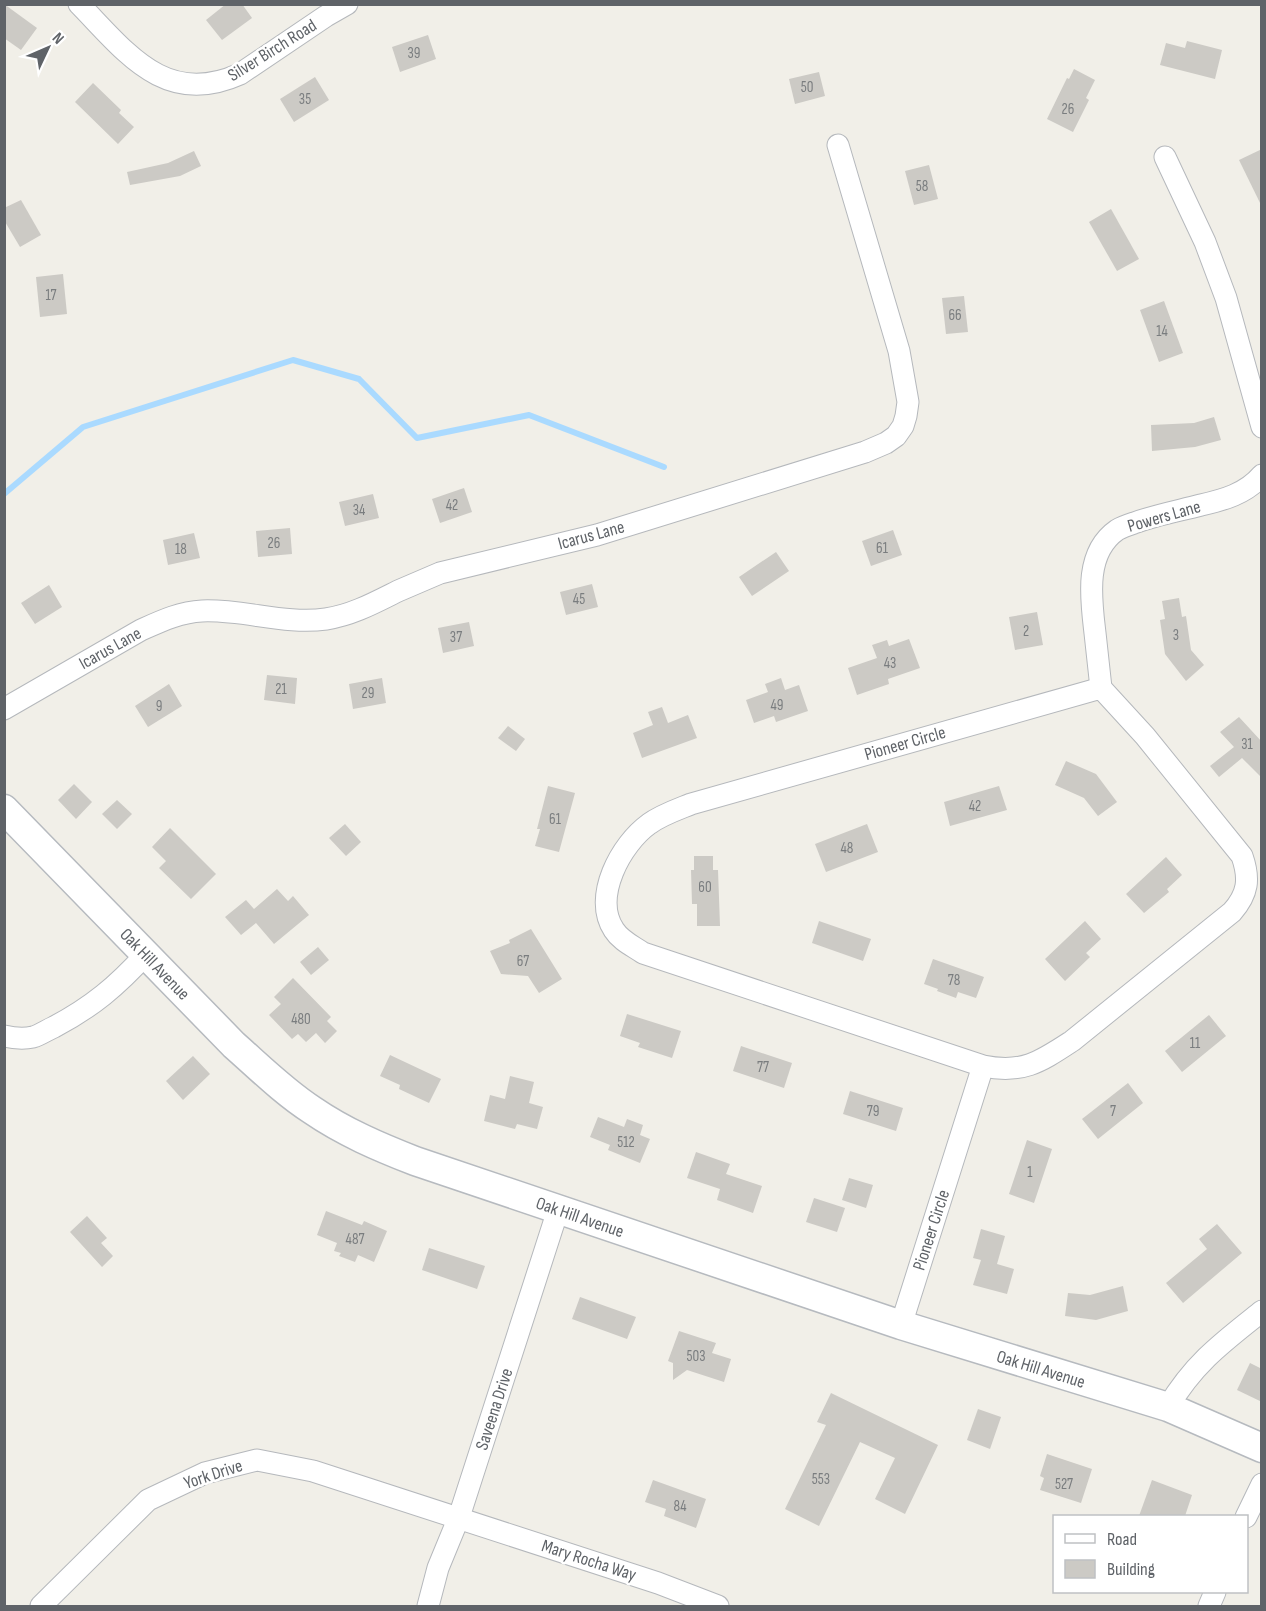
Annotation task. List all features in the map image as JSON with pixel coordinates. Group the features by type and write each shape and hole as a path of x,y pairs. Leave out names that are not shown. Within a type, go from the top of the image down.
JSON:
{"main road":[{"name":"Oak Hill Avenue","path":"4,809 262,1071 310,1109 363,1139 398,1155 900,1325 1168,1407 1262,1448"}],"street":[{"name":"Silver Birch Road","path":"79,4 126,52 156,76 197,85 213,84 240,74 347,4"},
{"name":"Icarus Lane","path":"4,709 141,630 182,614 219,611 307,621 344,616 440,573 626,526 865,452 891,440 896,436 906,416 908,402 899,351 838,145"},
{"path":"1165,157 1205,242 1226,298 1262,427"},
{"name":"Powers Lane","path":"1101,688 1092,601 1092,576 1098,553 1106,540 1118,529 1150,518 1240,494 1262,476"},
{"name":"Pioneer Circle","path":"1101,688 1146,735 1242,856 1247,874 1246,891 1232,912 1072,1041 1050,1056 1016,1069 1000,1070 983,1066 643,953 624,942 613,930 607,913 607,895 612,875 621,855 632,839 648,824 690,804 1101,688"},
{"path":"4,1036 32,1037 76,1016 124,978 146,954"},
{"name":"Pioneer Circle","path":"900,1325 983,1066"},
{"name":"Saveena Drive","path":"428,1606 438,1568 459,1517 558,1210"},
{"path":"1168,1407 1179,1388 1209,1354 1262,1311"},
{"name":"York Drive","path":"41,1606 148,1500 205,1473 257,1460 313,1471 459,1517"},
{"path":"1247,1515 1262,1484"},
{"name":"Mary Rocha Way","path":"459,1517 658,1583 718,1606"}],"building":[{"path":"4,4 37,28 21,50 4,38"},
{"path":"226,4 242,4 252,18 222,40 206,20"},
{"path":"428,35 436,59 400,72 392,47"},
{"path":"1187,41 1222,50 1215,79 1160,65 1166,43 1185,48"},
{"path":"1074,69 1095,80 1086,98 1089,100 1073,132 1047,119 1067,78 1069,79"},
{"path":"819,72 825,96 795,104 789,79"},
{"path":"315,77 329,100 294,122 280,99"},
{"path":"93,83 121,110 119,113 134,127 118,144 75,102"},
{"path":"1262,149 1262,207 1239,160"},
{"path":"194,151 201,166 180,176 130,185 127,172 168,163"},
{"path":"929,165 938,199 914,205 905,171"},
{"path":"21,200 41,235 20,247 4,220 4,208"},
{"path":"1111,209 1139,259 1117,271 1089,222"},
{"path":"63,274 67,314 40,317 36,277"},
{"path":"964,296 968,332 946,334 942,298"},
{"path":"1164,301 1183,353 1159,362 1140,310"},
{"path":"1214,417 1221,440 1195,447 1152,451 1151,425 1194,423"},
{"path":"464,488 472,512 440,523 432,499"},
{"path":"373,494 379,518 345,526 339,502"},
{"path":"290,528 292,554 258,557 256,531"},
{"path":"893,530 902,555 871,566 862,541"},
{"path":"194,533 200,558 168,565 163,540"},
{"path":"776,552 789,571 752,596 739,577"},
{"path":"592,584 598,607 566,615 560,592"},
{"path":"49,585 62,607 35,624 21,603"},
{"path":"1179,598 1182,617 1186,616 1191,650 1204,665 1186,681 1165,654 1160,620 1165,619 1162,601"},
{"path":"1037,612 1043,645 1015,650 1009,617"},
{"path":"469,622 474,646 443,653 438,628"},
{"path":"909,639 920,668 888,679 889,684 857,695 848,668 877,658 872,645 887,640 889,646"},
{"path":"267,675 297,678 295,704 264,700"},
{"path":"382,678 386,703 353,709 349,684"},
{"path":"781,678 785,690 799,685 808,711 776,722 774,716 754,723 746,700 768,692 765,684"},
{"path":"169,684 182,706 148,727 135,706"},
{"path":"662,707 668,723 688,715 697,738 642,758 633,733 653,725 648,712"},
{"path":"1239,717 1262,742 1262,778 1242,758 1219,777 1210,766 1234,747 1220,732"},
{"path":"508,726 525,739 516,751 498,738"},
{"path":"1066,761 1096,774 1117,802 1098,816 1084,798 1055,785"},
{"path":"74,784 92,802 76,819 58,800"},
{"path":"548,786 575,793 559,852 535,846"},
{"path":"999,786 1007,810 950,826 944,802"},
{"path":"117,800 132,814 117,829 102,814"},
{"path":"345,824 361,842 346,856 329,838"},
{"path":"867,824 878,852 826,872 815,844"},
{"path":"170,828 216,874 191,899 159,868 166,861 152,847"},
{"path":"694,856 713,856 713,870 718,870 720,926 697,926 697,904 692,904 691,870 694,870"},
{"path":"1166,857 1182,875 1167,889 1169,892 1144,913 1126,894"},
{"path":"277,889 288,901 293,896 309,915 274,944 256,923 241,935 225,917 246,900 254,909"},
{"path":"819,921 871,939 863,961 812,943"},
{"path":"1085,921 1101,939 1086,953 1090,957 1065,981 1045,959"},
{"path":"531,929 562,979 539,993 528,976 501,974 490,951 510,943 509,940"},
{"path":"318,947 329,960 311,975 300,962"},
{"path":"933,959 984,977 976,998 958,992 956,998 924,984"},
{"path":"293,978 331,1017 327,1021 337,1031 325,1043 316,1033 306,1042 298,1034 292,1039 269,1015 281,1004 274,997"},
{"path":"627,1014 681,1031 672,1058 638,1047 640,1043 620,1036"},
{"path":"1209,1015 1226,1036 1182,1072 1165,1051"},
{"path":"741,1046 792,1063 784,1088 733,1071"},
{"path":"390,1055 441,1079 429,1103 399,1089 400,1085 380,1076"},
{"path":"193,1056 210,1074 183,1100 166,1081"},
{"path":"510,1076 534,1082 529,1103 543,1107 537,1129 517,1124 515,1129 484,1121 490,1095 505,1099"},
{"path":"1128,1083 1143,1103 1098,1139 1082,1119"},
{"path":"850,1091 903,1108 896,1131 843,1114"},
{"path":"598,1117 624,1127 627,1119 643,1125 640,1135 650,1139 640,1163 608,1150 610,1145 590,1137"},
{"path":"1027,1140 1052,1149 1034,1203 1009,1194"},
{"path":"696,1152 730,1164 726,1174 762,1186 753,1213 717,1200 720,1189 687,1178"},
{"path":"849,1178 873,1185 866,1208 842,1200"},
{"path":"814,1198 845,1208 837,1232 806,1222"},
{"path":"326,1211 362,1225 364,1221 387,1231 374,1262 358,1255 355,1262 339,1256 341,1253 334,1251 337,1243 317,1235"},
{"path":"87,1216 107,1238 101,1243 113,1256 102,1267 70,1232"},
{"path":"1217,1224 1242,1253 1183,1303 1166,1283 1207,1249 1199,1239"},
{"path":"981,1229 1005,1236 997,1264 1014,1269 1007,1294 973,1285 981,1260 973,1258"},
{"path":"429,1248 485,1266 477,1289 422,1270"},
{"path":"1123,1286 1128,1311 1096,1320 1065,1316 1068,1293 1090,1295"},
{"path":"580,1297 636,1317 627,1339 572,1319"},
{"path":"679,1331 716,1343 712,1353 731,1359 724,1382 687,1370 673,1380 673,1363 668,1361"},
{"path":"1250,1363 1262,1369 1262,1402 1237,1390"},
{"path":"831,1393 938,1445 905,1514 875,1499 895,1458 860,1442 819,1526 785,1509 826,1425 817,1422"},
{"path":"978,1409 1001,1417 990,1449 967,1440"},
{"path":"1047,1454 1092,1469 1081,1503 1040,1490 1044,1478 1040,1476"},
{"path":"653,1480 706,1499 696,1528 664,1516 666,1509 645,1502"},
{"path":"1152,1480 1192,1495 1185,1515 1139,1515"}],"waterway":[{"path":"4,494 83,427 293,360 359,379 417,438 529,415 664,467"}]}
